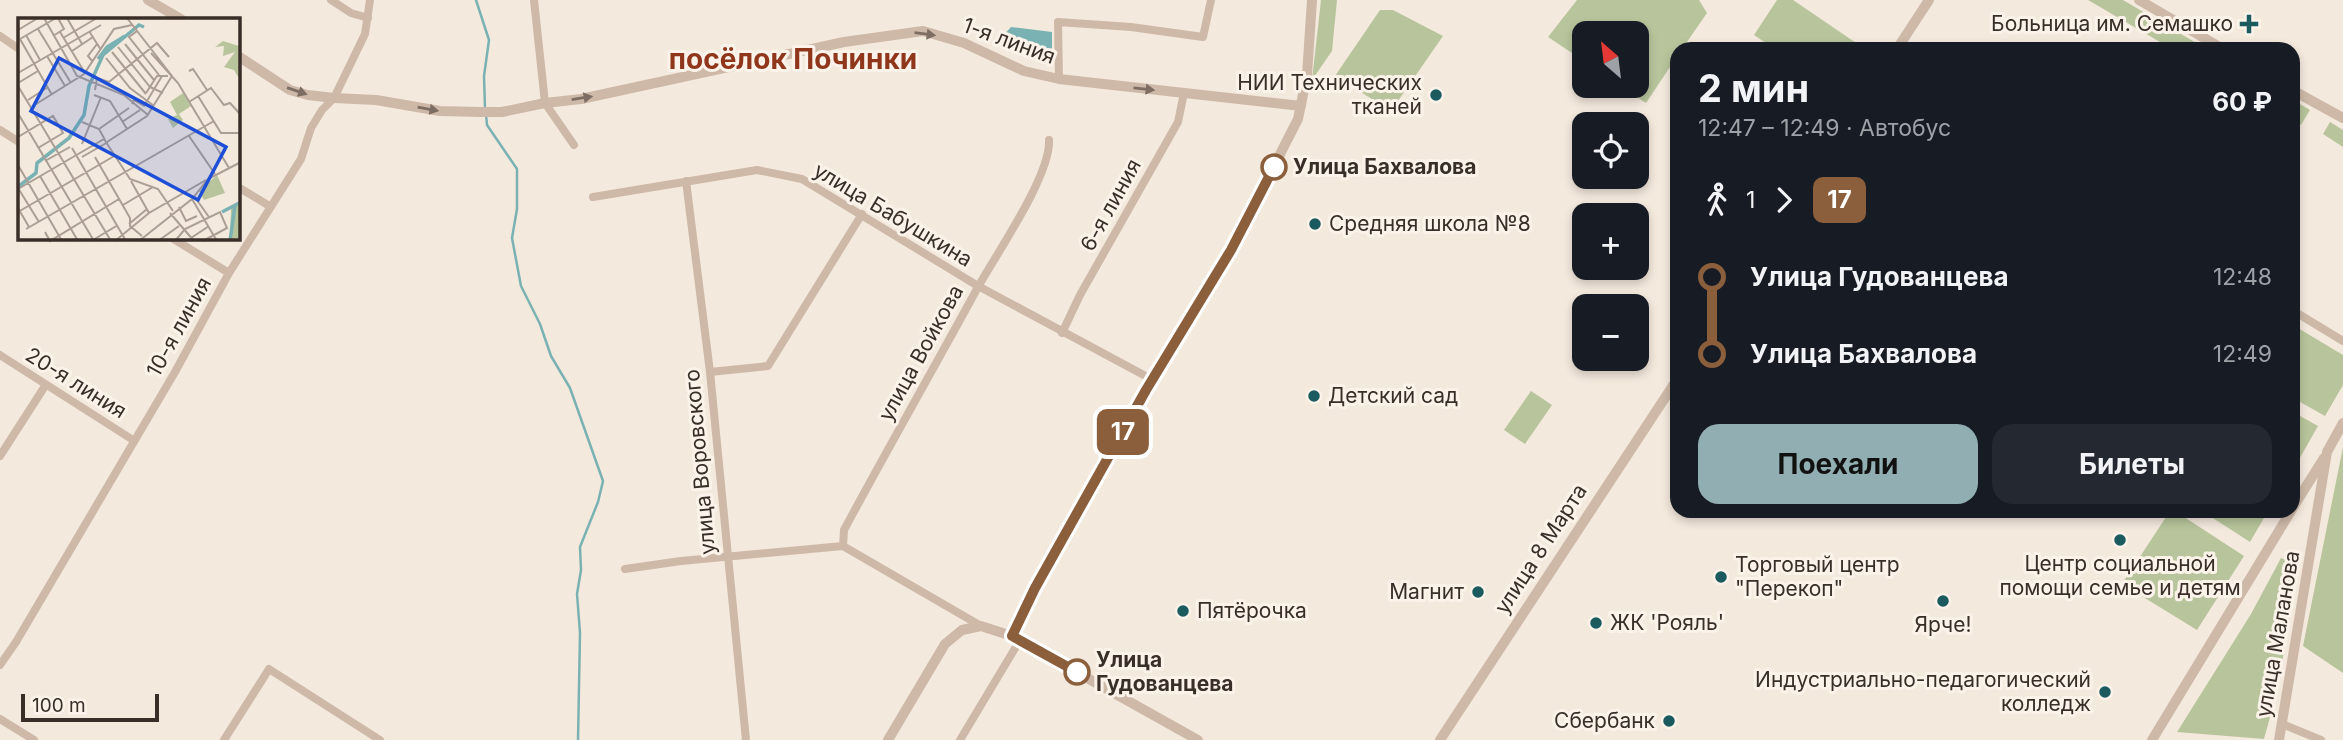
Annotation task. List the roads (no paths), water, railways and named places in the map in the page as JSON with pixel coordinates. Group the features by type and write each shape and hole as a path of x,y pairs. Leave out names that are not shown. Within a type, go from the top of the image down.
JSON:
{"street":[{"path":"148,0 175,18"},
{"path":"331,0 351,13 368,18"},
{"name":"10-я линия","path":"0,665 175,372 229,273 301,159 310,128 322,110 334,99 365,34 370,0"},
{"path":"534,0 545,103 574,145"},
{"path":"1059,79 1058,22 1131,27 1203,37 1211,0"},
{"path":"960,740 1016,638 1035,588 1153,380 1231,250 1288,140 1301,106 1307,75 1312,0"},
{"path":"1902,42 1929,0"},
{"path":"2139,0 2211,42"},
{"name":"1-я линия","path":"240,57 290,90 334,99 376,100 440,111 502,112 632,89 844,42 923,31 964,43 1024,71 1059,79 1301,106"},
{"path":"0,36 18,48"},
{"name":"6-я линия","path":"1062,333 1087,283 1178,122 1184,93"},
{"path":"2300,94 2343,118"},
{"path":"0,130 18,141"},
{"name":"улица Войкова","path":"843,546 844,530 1039,177 1049,151 1049,139"},
{"name":"улица Бабушкина","path":"593,197 757,170 802,179 978,286 1153,380"},
{"name":"улица Воровского","path":"686,181 710,372 746,740"},
{"path":"240,188 271,207"},
{"path":"710,372 768,366 862,214"},
{"path":"175,240 229,273"},
{"path":"2300,315 2343,341"},
{"name":"20-я линия","path":"0,355 133,440"},
{"path":"0,456 45,386"},
{"name":"улица 8 Марта","path":"1440,740 1670,390"},
{"name":"улица Маланова","path":"2300,497 2343,423"},
{"name":"улица Маланова","path":"2279,740 2327,452"},
{"name":"улица Маланова","path":"2152,740 2287,518"},
{"path":"625,569 726,556 843,546 981,626 1016,638 1179,736 1198,740"},
{"path":"888,740 945,644 961,630 981,626"},
{"path":"224,740 269,669 380,740"},
{"path":"0,719 34,740"},
{"path":"2281,724 2321,740"}],"water":[{"path":"1011,27 1052,32 1052,47 1048,59 1032,58 1008,50 1002,37"}],"waterway":[{"path":"476,0 489,40 484,76 485,108"},
{"path":"486,114 487,125 517,169 517,209 512,238 521,286 540,324 551,356 570,388 603,481 598,502 580,547 581,570 577,594 580,633 578,740"}],"place":[{"name":"Больница им. Семашко","path":"2249,24"},
{"name":"НИИ Технических тканей","path":"1436,95"},
{"name":"Улица Бахвалова","path":"1274,167"},
{"name":"Средняя школа №8","path":"1315,224"},
{"name":"Детский сад","path":"1314,396"},
{"name":"Центр социальной помощи семье и детям","path":"2120,540"},
{"name":"Торговый центр \"Перекоп\"","path":"1721,577"},
{"name":"Магнит","path":"1478,592"},
{"name":"Ярче!","path":"1943,601"},
{"name":"Пятёрочка","path":"1183,611"},
{"name":"ЖК 'Рояль'","path":"1596,623"},
{"name":"Улица Гудованцева","path":"1077,672"},
{"name":"Индустриально-педагогический колледж","path":"2105,692"},
{"name":"Сбербанк","path":"1669,721"}],"district":[{"name":"посёлок Починки","path":"793,59"}]}
